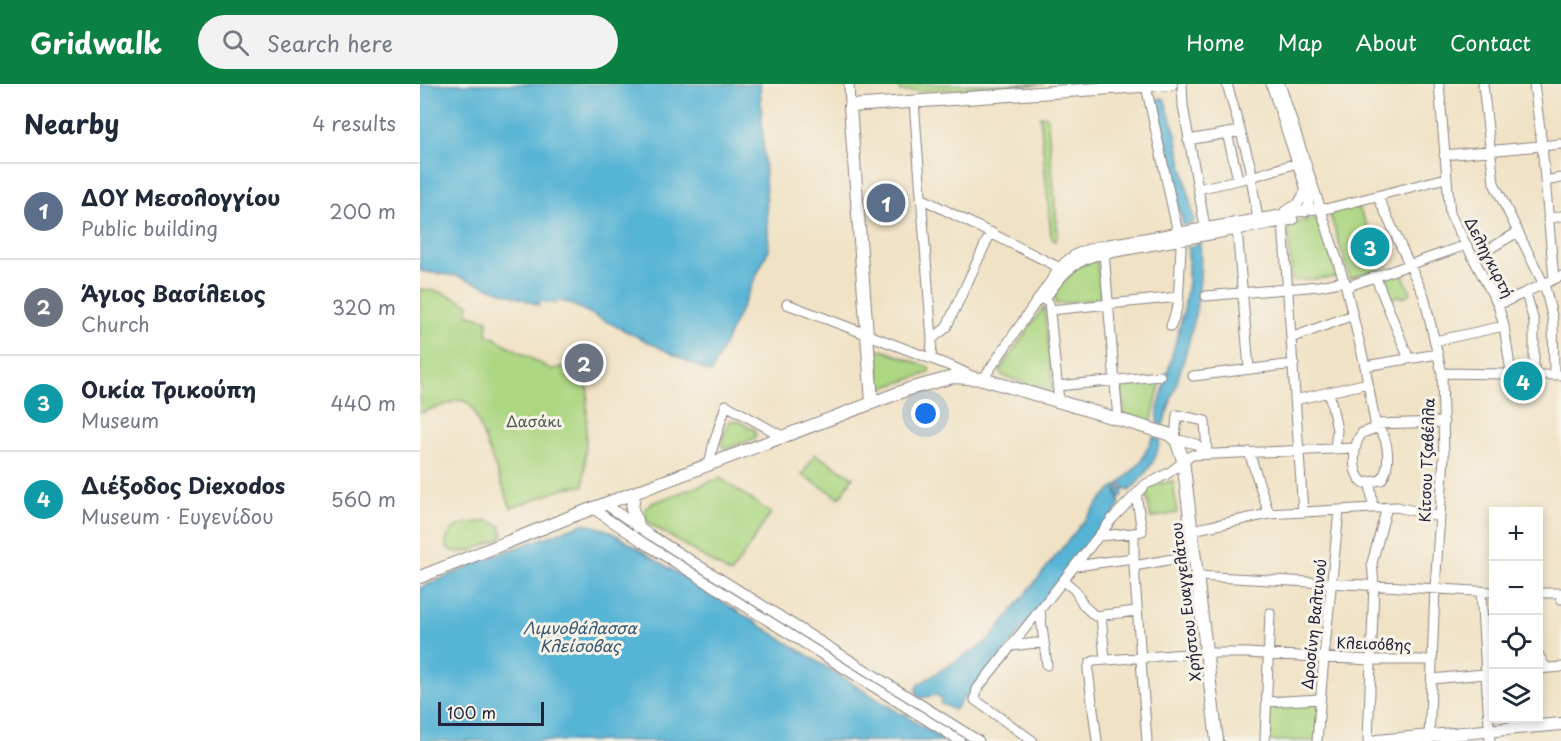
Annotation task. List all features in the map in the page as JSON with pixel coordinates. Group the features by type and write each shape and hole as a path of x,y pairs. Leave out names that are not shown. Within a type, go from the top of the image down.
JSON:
{"main road":[{"path":"872,402 850,106 1171,84"},
{"path":"420,577 872,402 947,378 983,380 1059,401 1171,437"},
{"name":"Χρήστου Ευαγγελάτου","path":"1171,437 1183,460 1217,741"},
{"path":"634,493 632,509 638,526"},
{"path":"1377,741 1490,736 1561,724"}],"street":[{"path":"849,84 850,106"},
{"path":"1182,84 1188,140 1206,231"},
{"path":"1227,84 1251,170 1258,217"},
{"path":"1271,84 1309,201 1305,212"},
{"path":"1280,84 1346,284 1376,426 1384,436 1386,473 1381,480 1370,483 1364,483 1358,477 1355,465 1356,448 1361,434 1376,426 1444,422"},
{"name":"Δεληγκιρτή","path":"1439,84 1451,216 1498,305 1504,326 1511,373"},
{"path":"1442,373 1558,374 1553,320 1543,284 1494,183 1483,84"},
{"path":"1498,305 1557,277 1533,84"},
{"path":"1146,86 1181,253 1179,297 1171,326"},
{"path":"914,102 932,339 931,359"},
{"path":"1188,140 1240,131"},
{"path":"1227,133 1238,180"},
{"path":"1444,155 1561,144"},
{"path":"1198,189 1251,177 1297,163"},
{"path":"1206,231 1283,222 1446,178"},
{"path":"1545,181 1561,178"},
{"path":"983,380 1048,295 1063,269 1104,253 1281,212 1294,207 1306,190"},
{"name":"Κίτσου Τζαβέλλα","path":"1378,197 1425,300 1442,373 1444,422 1440,517 1432,679 1425,739"},
{"path":"921,198 1063,269"},
{"path":"1258,217 1323,210"},
{"path":"1548,219 1561,216"},
{"path":"1283,222 1303,512"},
{"path":"1237,229 1249,368"},
{"path":"932,339 946,328 991,232"},
{"path":"1474,258 1518,232"},
{"path":"983,380 1073,256 1094,248 1179,237"},
{"path":"1206,296 1346,284 1376,278 1466,245"},
{"path":"1104,253 1118,419"},
{"path":"1376,278 1409,359"},
{"path":"1526,293 1534,318 1534,373"},
{"path":"1048,295 1059,401"},
{"path":"1050,310 1179,297"},
{"path":"787,304 983,380"},
{"path":"1291,338 1353,315"},
{"path":"1435,341 1504,326"},
{"path":"1365,366 1438,354"},
{"path":"1193,375 1294,364"},
{"path":"1058,386 1160,376"},
{"path":"1295,400 1368,383"},
{"path":"1329,392 1337,430 1335,449"},
{"path":"709,466 726,405 782,436"},
{"path":"1178,415 1205,421 1207,453 1196,444 1171,437 1178,415"},
{"path":"1033,741 975,700 977,689 1099,536 1146,484 1170,472 1192,455 1356,448"},
{"path":"1249,452 1269,514"},
{"path":"1370,483 1372,508"},
{"path":"1099,536 1142,531 1136,494"},
{"path":"605,504 979,741"},
{"path":"1368,741 1374,585 1372,563 1387,507"},
{"path":"1192,530 1269,514 1387,507 1403,508 1440,517"},
{"path":"593,509 960,741"},
{"name":"Δροσίνη Βαλτινού","path":"1317,741 1323,657 1339,511"},
{"path":"1134,533 1137,611 1147,741"},
{"path":"1076,566 1195,555"},
{"path":"1197,576 1489,592"},
{"path":"1064,581 1075,590 1090,613 1101,616 1137,611"},
{"path":"1481,591 1490,669"},
{"path":"1543,593 1561,593 1561,599"},
{"path":"1040,610 1047,665"},
{"path":"1265,741 1270,613"},
{"path":"1097,741 1088,666 1094,661 1105,659 1101,616"},
{"path":"1011,646 1044,642"},
{"name":"Κλεισόβης","path":"1105,659 1207,654 1269,654 1371,660 1432,660"},
{"path":"1543,668 1561,667"},
{"path":"1432,679 1489,673"},
{"path":"1267,702 1320,699"}],"green space":[{"path":"898,84 1044,84 900,92"},
{"path":"1040,116 1047,116 1058,234 1055,241 1051,235"},
{"path":"1357,205 1388,266 1350,278 1329,211"},
{"path":"1319,218 1337,277 1292,281 1287,224"},
{"path":"1097,259 1101,299 1056,304 1054,292 1077,267"},
{"path":"1401,271 1411,293 1402,298 1400,295 1388,300 1379,278"},
{"name":"Δασάκι","path":"420,289 441,292 469,304 467,314 488,320 487,334 552,370 569,365 588,385 584,486 569,487 511,508 473,409 467,402 459,400 420,413"},
{"path":"1044,306 1053,390 1051,391 1006,377 1000,370"},
{"path":"877,350 929,367 929,373 880,389"},
{"path":"1161,379 1151,423 1124,414 1121,382"},
{"path":"735,420 755,430 756,436 754,439 725,449 722,446 724,434 730,421"},
{"path":"815,454 853,477 840,498 802,475"},
{"path":"720,478 771,513 731,574 650,524 646,518 645,509 650,504"},
{"path":"1173,481 1177,513 1151,518 1145,487"},
{"path":"489,521 501,526 503,535 500,539 465,552 451,550 446,546 450,532 455,528 468,523"},
{"path":"1320,699 1317,741 1265,741 1267,702"}],"water":[{"path":"420,84 760,84 769,249 711,373 571,304 558,300 556,304 541,301 539,305 457,276 420,271"},
{"path":"1164,98 1175,131 1194,220 1193,223 1183,225 1172,182 1157,99"},
{"path":"1200,243 1201,266 1196,313 1163,425 1157,423 1158,409 1184,310 1188,281 1188,247"},
{"path":"1153,437 1160,439 1153,461 1140,480 1129,491 1127,489 1122,491 1123,495 1120,497 1117,491 1125,487 1121,482 1140,463"},
{"path":"1120,483 1121,486 1116,490 1120,504 1117,509 974,690 954,710 940,703 941,698 936,695 921,698 917,695 916,688 919,684 988,641 1103,497"},
{"name":"Λιμνοθάλασσα Κλείσοβας","path":"585,523 610,531 901,714 907,714 910,719 945,741 420,741 420,588 499,554"}],"place":[{"name":"ΔΟΥ Μεσολογγίου","path":"886,203"},
{"name":"Οικία Τρικούπη","path":"1370,247"},
{"name":"Άγιος Βασίλειος","path":"584,363"},
{"name":"Διέξοδος Diexodos","path":"1523,381"}]}
